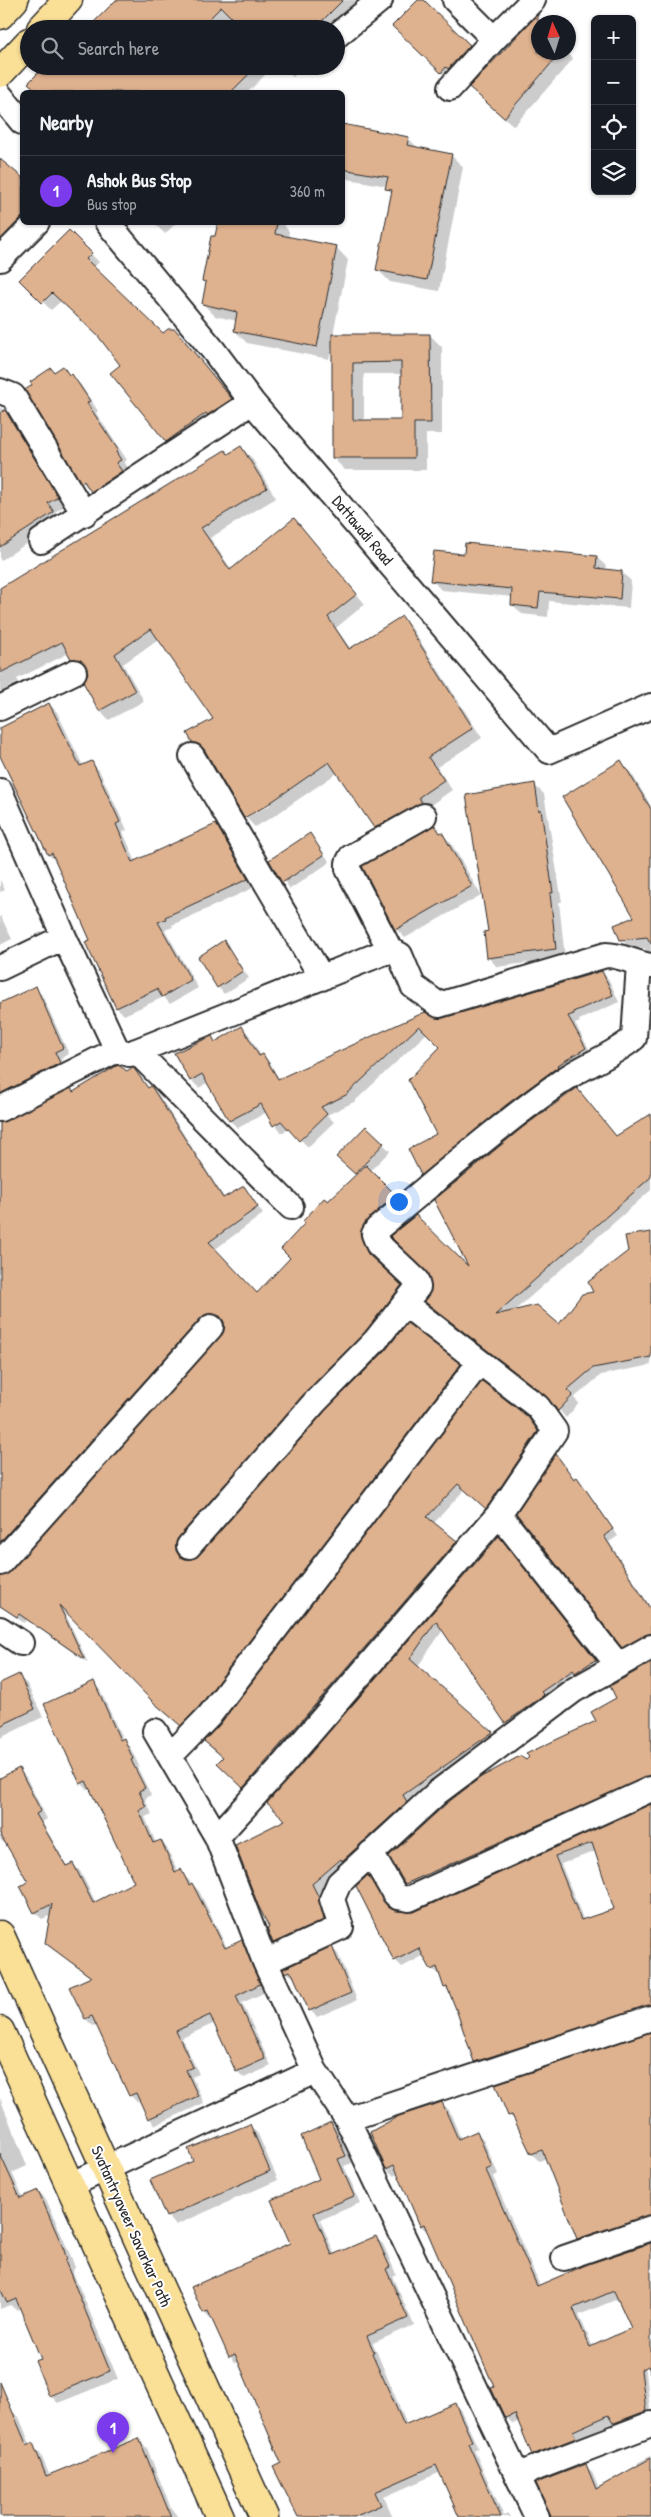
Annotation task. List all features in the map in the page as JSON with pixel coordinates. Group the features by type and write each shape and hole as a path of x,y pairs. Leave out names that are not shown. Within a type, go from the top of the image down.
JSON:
{"main road":[{"path":"0,15 14,0"},
{"path":"49,20 68,0"},
{"path":"0,72 20,51"},
{"name":"Svatantryaveer Savarkar Path","path":"0,1935 264,2517"},
{"path":"0,2032 220,2517"}],"street":[{"path":"345,29 380,0"},
{"path":"455,0 494,39"},
{"path":"450,88 494,39 533,0"},
{"path":"0,95 20,120"},
{"path":"0,260 34,225"},
{"name":"Dattawadi Road","path":"109,225 213,350 252,402 549,751 651,706"},
{"path":"0,390 13,396 84,514"},
{"path":"41,541 252,402"},
{"path":"0,708 74,672"},
{"path":"192,756 322,978"},
{"path":"0,791 64,937 127,1050 290,1207"},
{"path":"189,1546 315,1402 375,1340 405,1304 419,1283 378,1244 374,1234 377,1229 481,1143 563,1080 622,1048 634,1038 645,965 616,955 606,954 439,1004 413,986 400,954 390,950 348,870 348,863 351,857 424,816"},
{"path":"0,968 64,937"},
{"path":"0,1109 127,1050 322,978 390,950"},
{"path":"216,1837 279,1770 499,1514 555,1431 538,1407 405,1304"},
{"path":"0,1563 211,1327"},
{"path":"170,1756 209,1716 479,1363"},
{"path":"499,1514 618,1665"},
{"path":"0,1629 21,1642"},
{"path":"265,1962 341,1926 332,1899 334,1892 345,1877 438,1792 574,1690 651,1647"},
{"path":"155,1731 216,1837 265,1962 315,2071 347,2119 537,2517"},
{"path":"372,1853 394,1893 398,1897 409,1899 651,1789"},
{"path":"347,2119 651,2018"},
{"path":"70,2185 315,2071"},
{"path":"564,2258 651,2228"},
{"path":"518,2475 651,2424"}],"building":[{"path":"116,0 343,0 323,20 234,20 221,7 208,20 96,20"},
{"path":"418,0 424,0 470,45 448,69 446,67 441,73 392,26"},
{"path":"531,21 531,60 554,60 504,118 469,87"},
{"path":"36,75 248,75 233,90 36,90 28,83"},
{"path":"345,125 409,137 407,145 452,154 427,280 376,270 392,190 385,189 388,177 345,170"},
{"path":"0,159 20,175 20,219 0,240"},
{"path":"217,225 276,225 275,234 337,246 317,347 234,331 237,312 202,304 206,282 202,281 211,236 215,236"},
{"path":"69,230 92,253 86,259 163,333 168,329 175,329 232,399 208,415 206,413 166,442 110,373 120,365 98,336 52,293 42,303 19,280"},
{"path":"332,334 430,334 431,423 414,423 414,458 332,458","holes":["401,362 401,420 353,420 353,363"]},
{"path":"63,366 69,375 72,374 90,401 87,403 118,450 116,452 121,460 116,463 122,471 91,492 84,481 81,483 25,390 32,385 30,382 51,368 54,372"},
{"path":"5,410 58,497 48,503 54,512 0,547 0,413"},
{"path":"241,446 267,488 201,528 230,570 294,518 357,594 328,617 349,649 402,616 473,728 428,757 444,780 419,797 422,803 374,828 329,762 264,807 244,818 204,749 192,742 187,733 213,719 151,629 115,654 135,691 99,711 83,682 88,673 86,666 81,660 71,659 62,642 0,673 0,588 225,450 228,454"},
{"path":"465,543 597,556 596,568 622,571 620,599 540,592 538,608 511,605 512,589 430,581 434,551 464,554"},
{"path":"49,703 80,766 92,761 120,822 116,824 132,862 216,824 248,879 158,922 191,980 162,997 157,989 116,1008 85,942 90,940 52,853 48,855 0,756 0,728"},
{"path":"621,760 651,809 651,944 647,937 620,940 614,925 634,917 562,797"},
{"path":"535,783 539,811 541,809 553,893 550,893 556,949 487,958 484,932 488,931 466,795"},
{"path":"434,824 440,833 442,832 472,886 395,930 362,866"},
{"path":"310,833 324,855 282,883 269,860"},
{"path":"224,940 243,971 217,988 198,957"},
{"path":"602,971 613,995 573,1012 574,1014 568,1016 586,1048 558,1065 506,1105 421,1175 408,1149 436,1134 408,1080 440,1047 419,1026 346,1095 321,1107 327,1114 299,1141 281,1121 273,1126 261,1104 229,1121 202,1074 190,1081 174,1053 212,1036 215,1042 242,1026 259,1056 263,1054 278,1079 425,1012 436,1018 443,1018"},
{"path":"36,986 63,1048 55,1052 60,1063 0,1094 0,1003"},
{"path":"118,1065 127,1071 133,1067 148,1088 151,1086 223,1198 244,1186 258,1207 209,1242 257,1293 290,1258 281,1249 305,1223 303,1221 324,1198 328,1201 366,1165 396,1195 368,1219 360,1233 368,1254 402,1285 365,1332 305,1393 179,1537 176,1550 180,1557 193,1559 199,1555 325,1411 385,1351 407,1323 461,1364 199,1707 181,1726 153,1702 59,1605 84,1659 19,1614 17,1617 0,1606 0,1576 10,1572 224,1330 224,1322 220,1316 207,1314 201,1318 0,1542 0,1123 71,1088 73,1092"},
{"path":"577,1088 616,1136 651,1114 651,1177 495,1315 537,1305 559,1324 582,1294 593,1292 588,1282 628,1251 625,1236 651,1232 651,1357 593,1368 567,1390 573,1395 558,1411 546,1396 424,1301 431,1290 429,1276 390,1236 416,1215 468,1266 434,1200 523,1127"},
{"path":"366,1126 384,1143 355,1174 336,1157"},
{"path":"482,1381 528,1417 538,1431 486,1509 458,1484 427,1517 457,1541 243,1788 217,1763 223,1757 204,1741 220,1724"},
{"path":"556,1454 574,1479 577,1477 613,1529 604,1536 651,1610 651,1633 622,1648 516,1513"},
{"path":"499,1536 597,1661 595,1660 575,1673 573,1670 541,1692 544,1695 505,1723 436,1621 410,1659 493,1732 403,1795 407,1802 342,1861 341,1859 312,1884 319,1898 324,1920 273,1943 267,1928 269,1927 258,1905 235,1845 285,1820 267,1803"},
{"path":"651,1663 651,1775 405,1884 389,1856 447,1803 481,1777 520,1756 526,1760 529,1757 526,1754 596,1721 591,1712 616,1698 610,1686"},
{"path":"19,1674 35,1709 0,1726 0,1683"},
{"path":"94,1681 120,1740 124,1738 133,1759 131,1760 145,1788 139,1791 146,1807 139,1810 153,1843 161,1840 175,1872 181,1869 189,1885 192,1883 225,1948 242,1940 260,1984 236,1996 265,2059 236,2072 210,2015 176,2031 193,2067 186,2070 198,2096 148,2119 136,2093 129,2096 92,2016 85,2019 69,1987 91,1977 45,1943 52,1904 34,1913 20,1886 28,1882 0,1834 0,1778 19,1768 41,1811 36,1814 66,1866 73,1863 93,1903 134,1882 86,1781 80,1784 44,1704"},
{"path":"651,1804 651,2005 474,2062 456,2009 447,1987 444,1988 437,1967 431,1970 419,1948 394,1961 356,1886 368,1875 388,1907 396,1911 414,1912","holes":["592,1843 614,1909 581,1920 555,1856"]},
{"path":"332,1946 351,1993 309,2011 293,1975 290,1971 285,1973 283,1969"},
{"path":"651,2032 651,2215 577,2239 542,2150 531,2154 512,2115 508,2116 495,2084"},
{"path":"442,2102 458,2139 477,2131 492,2167 486,2170 537,2286 588,2264 651,2243 651,2374 648,2366 641,2370 646,2411 614,2423 609,2415 573,2431 576,2438 532,2455 515,2414 505,2418 491,2388 494,2387 424,2224 420,2226 394,2165 386,2169 370,2132 399,2116","holes":["614,2291 631,2328 590,2347 573,2308"]},
{"path":"331,2122 346,2156 338,2159 354,2196 314,2213 332,2255 376,2236 390,2267 386,2269 408,2318 367,2336 374,2352 372,2353 404,2425 455,2403 472,2441 468,2443 501,2517 459,2517 436,2465 375,2492 381,2505 354,2517 298,2517 273,2467 281,2463 235,2354 229,2357 208,2311 203,2313 191,2287 290,2243 271,2200 319,2179 301,2136"},
{"path":"250,2124 270,2171 166,2217 150,2180 193,2161 188,2149"},
{"path":"0,2154 20,2198 38,2190 64,2250 67,2260 65,2261 110,2371 49,2396 35,2361 41,2359 16,2299 7,2303 0,2288"},
{"path":"0,2382 27,2446 33,2443 46,2476 139,2438 171,2517 0,2517"},
{"path":"651,2458 651,2517 551,2517 536,2483 586,2464 596,2489"}],"place":[{"name":"Ashok Bus Stop","path":"113,2453"}]}
